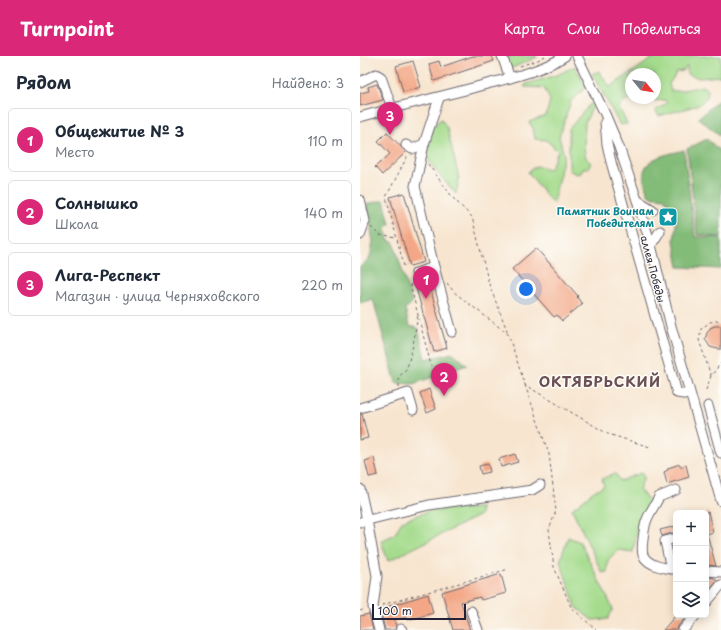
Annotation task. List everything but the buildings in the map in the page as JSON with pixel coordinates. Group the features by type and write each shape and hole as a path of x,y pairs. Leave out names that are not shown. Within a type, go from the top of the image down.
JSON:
{"street":[{"path":"502,56 510,78"},
{"path":"360,117 392,108 439,98 535,71 554,63 564,56"},
{"path":"577,56 605,114 646,224 671,326 721,501"},
{"path":"360,82 376,74 381,77 392,108"},
{"path":"439,98 424,144 415,186 434,267 452,332"},
{"name":"аллея Победы","path":"605,114 607,144 611,162 677,393 690,395"},
{"path":"409,147 424,144"},
{"path":"611,162 618,147"},
{"path":"360,200 365,222 360,234"},
{"path":"637,200 653,210"},
{"path":"651,245 660,231"},
{"path":"416,273 434,267"},
{"path":"654,316 663,294"},
{"path":"659,330 671,326"},
{"path":"661,340 681,361"},
{"path":"360,408 408,393 413,410"},
{"path":"708,406 721,453"},
{"path":"364,521 429,505 532,490 540,485"},
{"path":"360,489 364,521 377,576 373,607 379,630"},
{"path":"673,569 653,564 646,560 643,554 642,546 646,522 659,497 676,490"},
{"path":"673,539 665,541 673,566"},
{"path":"709,571 721,572"},
{"path":"709,599 721,585"},
{"path":"471,612 478,630"},
{"path":"683,630 693,618"}],"path":[{"path":"519,67 545,56"},
{"path":"404,266 386,197 409,147"},
{"path":"421,159 428,164 453,198 472,217 489,284 508,334 549,454 556,511 549,530 554,566 571,606 596,630"},
{"path":"365,222 379,235 397,238"},
{"path":"446,282 454,292 508,334"},
{"path":"410,284 434,377"},
{"path":"399,391 399,377 406,368 413,345 418,314"},
{"path":"711,376 699,340 701,329 710,322 721,320"},
{"path":"706,390 711,376 721,363"},
{"path":"525,385 608,434 650,447"},
{"path":"373,607 509,569"}],"green space":[{"path":"504,56 537,56 537,57 510,69"},
{"path":"656,56 721,56 721,76 699,78 687,74 687,66 683,71 677,72 669,84 671,91 679,91 702,86 708,90 707,97 699,105 659,116 655,111 667,103 665,100 661,100 661,68 638,68"},
{"path":"575,66 586,87 571,101 559,137 564,155 553,204 528,172 536,166 550,169 558,151 546,140 535,139 533,128 529,122 546,116 550,100 544,88 524,87 526,84 557,75"},
{"path":"599,71 610,87 625,77 625,101 619,108 627,124 620,125 592,74"},
{"path":"721,98 721,136 698,118"},
{"path":"591,103 593,106 585,123 584,148 586,158 591,163 587,169 584,167 581,173 576,174 569,170 569,129"},
{"path":"441,119 447,128 459,179 456,194 427,158 432,127"},
{"path":"707,139 721,152 721,237 697,235 687,149"},
{"path":"684,150 695,237 721,238 721,269 679,267 674,241 677,215 664,198 649,196 645,186 644,172 646,166 650,162 656,158"},
{"path":"384,200 390,224 386,228 388,240 394,243 412,303 405,309 409,326 418,328 425,359 453,353 467,365 413,384 396,383 373,299 360,303 360,267 370,258 373,242 367,204"},
{"path":"615,473 620,481 641,473 644,477 639,489 646,498 651,501 639,521 633,552 618,550 608,560 607,572 602,573 572,509 594,491 604,486 602,479"},
{"path":"481,508 480,515 388,561 381,541 395,534 402,521 432,510"},
{"path":"568,537 580,542 613,609 608,619 592,620 576,607 560,561"}],"place":[{"name":"Лига-Респект","path":"390,135"},
{"name":"Памятник Воинам Победителям","path":"668,217"},
{"name":"Общежитие № 3","path":"426,299"},
{"name":"Солнышко","path":"444,396"}],"district":[{"name":"ОКТЯБРЬСКИЙ","path":"600,382"}]}
